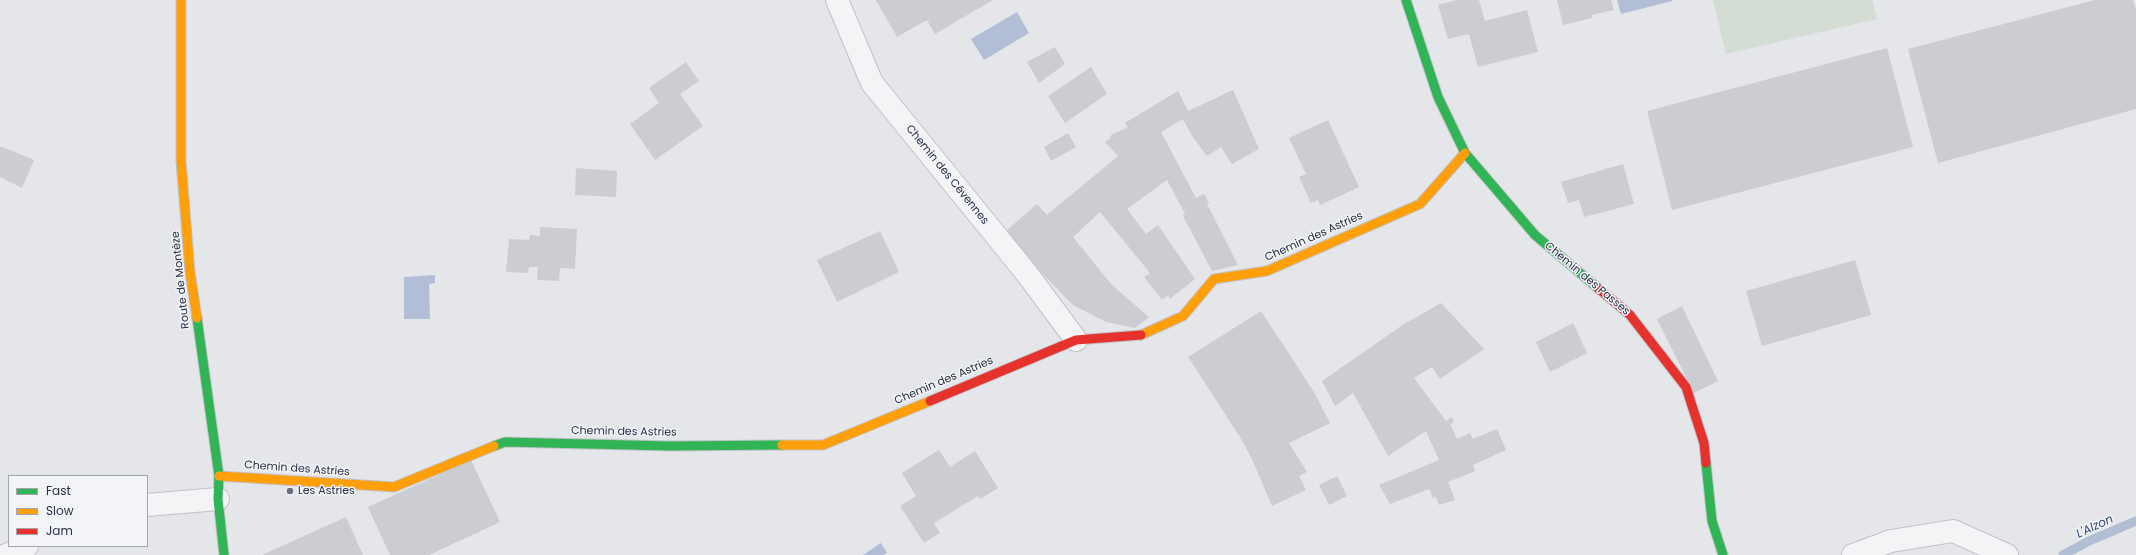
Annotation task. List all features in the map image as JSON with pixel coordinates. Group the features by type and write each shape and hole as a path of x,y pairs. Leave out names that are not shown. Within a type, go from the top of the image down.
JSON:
{"street":[{"name":"Route de Montèze","path":"181,0 180,88 182,169 190,272 218,476 218,499 224,555"},
{"name":"Chemin des Cévennes","path":"837,0 872,83 1028,275 1076,340"},
{"path":"1406,0 1438,98 1465,152"},
{"name":"Chemin des Astries","path":"218,476 394,487 505,442 670,446 823,445 1076,340 1138,336 1183,316 1214,279 1267,271 1420,204 1465,152"},
{"name":"Chemin des Passes","path":"1465,152 1535,235 1630,315 1686,387 1704,443 1712,521 1723,555"},
{"path":"148,505 218,499"},
{"path":"1852,555 1891,541 1954,531 2007,555"},
{"path":"6,555 25,547"}],"shaded area":[{"path":"1713,0 1872,0 1877,19 1726,54"}],"water":[{"path":"1617,0 1672,0 1672,1 1621,14"},
{"path":"1017,12 1029,33 984,60 971,39"},
{"path":"435,275 435,283 429,284 430,319 404,319 404,277"},
{"path":"881,543 887,553 883,555 863,555"}],"building":[{"path":"876,0 993,0 935,34 927,20 897,37"},
{"path":"1457,0 1479,0 1485,21 1527,10 1538,52 1478,67 1469,34 1448,39 1438,5"},
{"path":"1557,0 1611,0 1614,10 1592,15 1592,18 1563,25"},
{"path":"2095,0 2133,0 2136,9 2136,109 1938,163 1908,49"},
{"path":"1055,47 1065,64 1039,83 1027,62"},
{"path":"1887,48 1913,147 1672,210 1647,111"},
{"path":"686,62 699,81 680,94 703,126 655,160 630,124 659,103 649,88"},
{"path":"1091,67 1107,94 1065,123 1048,96"},
{"path":"1233,90 1259,149 1232,164 1221,147 1207,156 1192,136 1183,119 1161,132 1196,198 1204,194 1209,203 1207,204 1238,265 1212,271 1183,216 1185,214 1167,180 1127,209 1146,234 1158,225 1195,279 1170,299 1168,295 1162,300 1144,277 1150,273 1100,212 1073,237 1111,284 1149,317 1135,328 1106,322 1073,305 1036,267 1034,268 1006,231 1037,204 1047,215 1118,156 1105,142 1110,139 1111,135 1128,127 1125,123 1178,91 1188,111"},
{"path":"1328,120 1359,187 1320,205 1318,200 1311,203 1299,177 1306,174 1289,138"},
{"path":"1068,133 1076,147 1051,161 1044,147"},
{"path":"0,146 34,160 22,188 0,177"},
{"path":"1623,164 1634,204 1584,217 1579,200 1568,203 1561,182"},
{"path":"576,168 617,171 616,197 575,195"},
{"path":"540,227 577,229 575,269 560,268 559,281 537,280 538,267 529,267 528,273 506,272 509,239 529,240 530,235 540,236"},
{"path":"880,231 899,272 837,302 817,260"},
{"path":"1855,260 1871,315 1762,346 1746,291"},
{"path":"1441,303 1484,349 1440,379 1432,367 1414,378 1446,421 1452,417 1454,422 1450,424 1457,439 1470,433 1473,439 1497,429 1506,450 1473,465 1475,471 1448,482 1455,500 1439,505 1436,497 1433,498 1429,489 1390,504 1379,485 1439,460 1426,431 1388,456 1353,393 1335,406 1322,381 1404,324"},
{"path":"1682,306 1718,381 1694,393 1657,319"},
{"path":"1261,311 1314,392 1330,423 1289,443 1307,472 1299,476 1306,490 1272,506 1252,459 1240,437 1188,357"},
{"path":"1573,323 1587,353 1550,372 1536,342"},
{"path":"939,450 950,467 975,451 998,488 980,499 978,496 934,523 940,533 924,543 900,506 916,496 902,473"},
{"path":"471,460 500,522 429,555 390,555 368,507"},
{"path":"1337,476 1347,496 1329,505 1319,485"},
{"path":"346,517 363,555 262,555"}],"waterway":[{"name":"L'Alzon","path":"2063,555 2089,541 2136,521"}],"traffic: fast":[{"path":"1406,0 1438,97 1465,153 1535,235 1599,289"},
{"path":"197,318 219,476 218,499 224,555"},
{"path":"494,446 505,442 670,446 782,445"},
{"path":"1706,463 1712,521 1723,555"}],"traffic: slow":[{"path":"181,0 181,161 190,272 197,318"},
{"path":"1141,335 1183,316 1214,279 1267,271 1420,204 1465,153"},
{"path":"782,445 823,445 930,401"},
{"path":"219,476 394,487 494,446"}],"traffic: jam":[{"path":"1599,289 1630,315 1686,387 1704,443 1706,463"},
{"path":"930,401 1076,340 1141,335"}],"place":[{"name":"Les Astries","path":"290,491"}]}
